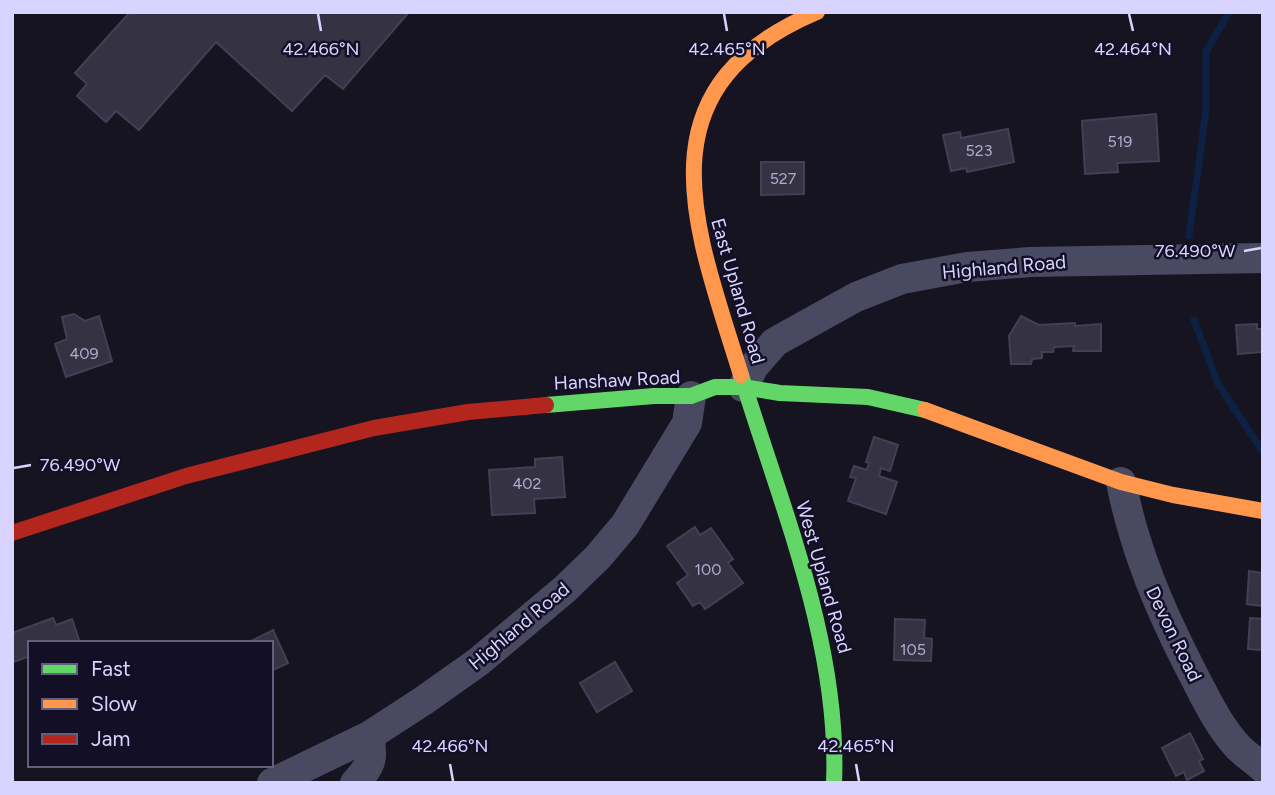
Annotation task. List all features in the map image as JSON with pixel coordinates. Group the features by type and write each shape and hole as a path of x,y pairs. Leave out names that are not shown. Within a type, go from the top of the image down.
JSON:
{"street":[{"name":"East Upland Road","path":"743,387 699,238 692,190 697,128 718,85 745,52 764,37 817,12"},
{"name":"Highland Road","path":"743,387 754,366 775,342 856,297 902,279 967,267 1030,262 1263,258"},
{"name":"Hanshaw Road","path":"12,533 186,476 374,428 495,410 641,397 691,396 715,387 868,397 916,407 1121,482 1173,495 1263,511"},
{"name":"West Upland Road","path":"743,387 811,600 828,668 836,725 834,783"},
{"name":"Highland Road","path":"272,783 369,736 478,662 565,589 598,557 625,525 677,443 687,423 691,396"},
{"name":"Devon Road","path":"1121,482 1143,568 1161,614 1217,720 1238,747 1263,768"},
{"path":"355,783 367,770 373,754 369,736"}],"building":[{"path":"130,12 409,12 343,89 325,75 292,111 216,42 139,130 116,111 106,122 77,96 87,84 75,73"},
{"path":"1156,114 1159,161 1117,163 1118,172 1085,174 1082,121"},
{"path":"1008,129 1014,162 967,172 966,168 951,171 943,135 960,132 961,138"},
{"path":"761,162 804,162 804,194 761,195"},
{"path":"74,314 85,321 99,316 112,361 66,377 55,344 67,339 62,317"},
{"path":"1021,316 1039,325 1101,324 1101,351 1073,351 1074,346 1054,347 1053,352 1042,352 1042,358 1032,359 1031,364 1011,364 1009,336"},
{"path":"1257,324 1257,329 1263,329 1263,358 1262,352 1238,354 1236,325"},
{"path":"874,437 898,445 890,471 881,468 879,476 897,482 886,514 848,501 856,478 850,477 854,466 867,470 869,463 866,462"},
{"path":"562,457 565,497 534,499 535,513 492,515 489,470 535,467 535,459"},
{"path":"695,527 700,535 711,528 733,559 728,563 743,583 705,609 700,602 693,606 677,583 688,575 667,546"},
{"path":"1249,571 1263,573 1263,606 1247,604"},
{"path":"53,618 56,625 72,619 79,641 28,641 28,657 13,662 12,633"},
{"path":"1250,618 1263,619 1263,650 1248,649"},
{"path":"895,619 925,620 924,638 932,639 931,661 894,660"},
{"path":"273,630 288,663 273,670 273,641 251,641"},
{"path":"615,662 632,691 597,712 580,683"},
{"path":"1190,733 1203,759 1199,761 1204,771 1187,780 1184,772 1176,776 1162,748"}],"waterway":[{"path":"1189,236 1206,110 1206,52 1229,12"},
{"path":"1194,320 1218,384 1263,452"}],"traffic: fast":[{"path":"741,375 790,525 818,627 828,679 834,783"},
{"path":"546,405 654,396 691,396 715,387 743,387 780,393 868,397 925,410"}],"traffic: slow":[{"path":"741,375 708,268 697,216 694,168 701,122 722,81 760,44 817,12"},
{"path":"925,410 1121,482 1173,495 1263,511"}],"traffic: jam":[{"path":"12,533 186,476 374,428 468,412 546,405"}]}
